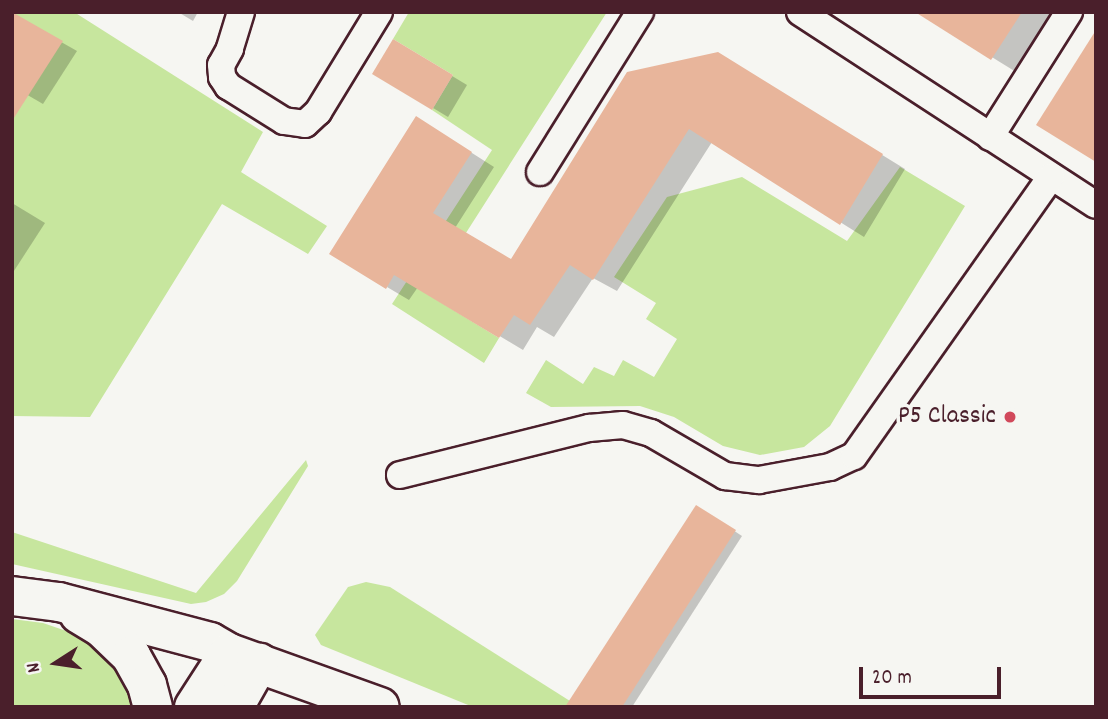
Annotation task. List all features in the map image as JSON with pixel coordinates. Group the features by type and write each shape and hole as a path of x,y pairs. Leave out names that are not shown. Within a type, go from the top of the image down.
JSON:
{"street":[{"path":"12,596 59,602 210,642 244,658 380,707"},
{"path":"59,602 100,627 131,656 147,685 153,707"},
{"path":"194,707 244,658"},
{"path":"234,707 244,658"}],"lane":[{"path":"241,12 236,32 221,65 222,77 228,86 284,121 305,124 318,112 379,12"},
{"path":"540,172 640,12"},
{"path":"800,12 1096,205"},
{"path":"990,137 1069,12"},
{"path":"400,475 589,428 623,425 651,433 725,476 759,480 830,467 854,456 1051,177"}],"green space":[{"path":"12,12 74,12 263,132 241,172 327,226 308,254 222,204 90,417 12,416"},
{"path":"409,12 607,12 427,294 499,338 484,363 392,304 492,150 432,110 453,75 393,39"},
{"path":"900,167 965,206 830,426 804,447 760,455 723,446 674,417 640,406 551,407 526,393 546,360 583,384 594,367 614,376 623,360 654,377 677,339 646,319 656,303 614,277 667,197 742,177 847,241"},
{"path":"306,460 308,466 237,581 224,594 206,602 191,604 12,564 12,532 196,593"},
{"path":"366,582 390,587 570,701 567,707 473,707 321,645 315,635 348,587"},
{"path":"12,619 43,623 81,636 118,666 132,707 12,707"}],"building":[{"path":"12,12 63,41 12,121"},
{"path":"915,12 1022,12 991,60"},
{"path":"1096,30 1096,162 1036,125"},
{"path":"393,39 453,75 432,110 372,74"},
{"path":"718,52 883,154 840,225 689,129 593,280 570,265 530,325 514,315 499,338 394,275 386,289 329,254 416,116 472,152 433,213 511,259 627,72"},
{"path":"696,505 736,530 622,707 565,707"}],"place":[{"name":"P5 Classic","path":"1010,417"}]}
